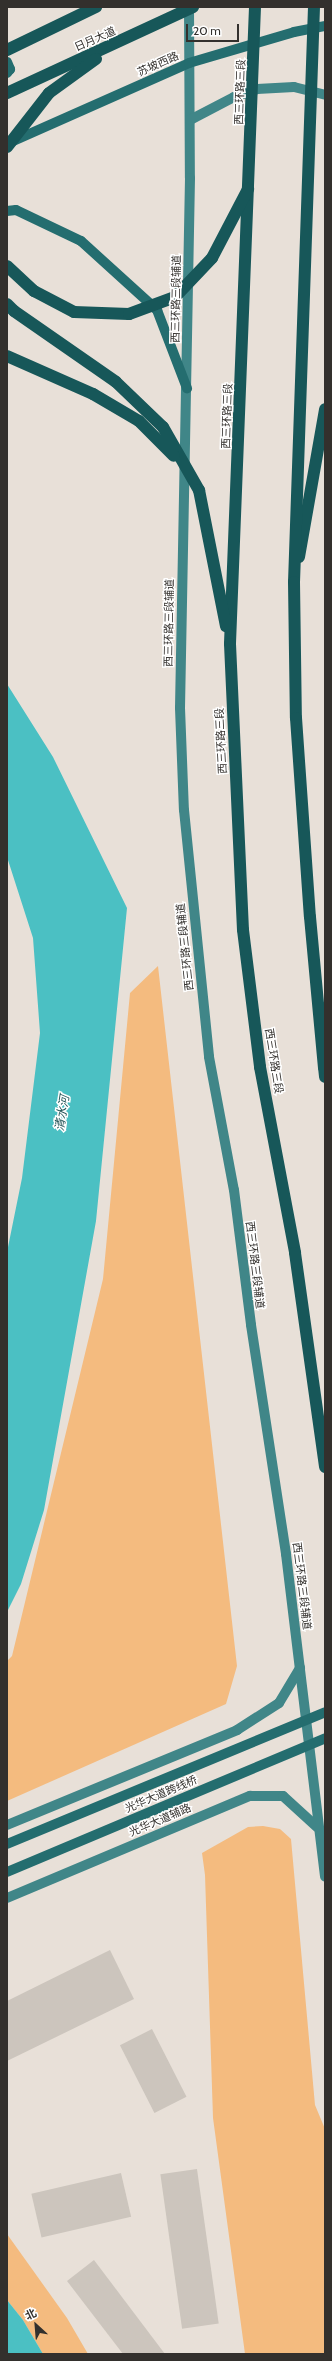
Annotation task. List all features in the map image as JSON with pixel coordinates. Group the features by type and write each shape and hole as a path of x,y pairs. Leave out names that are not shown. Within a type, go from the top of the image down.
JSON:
{"highway":[{"path":"7,50 96,7"},
{"name":"日月大道","path":"7,93 117,44 193,7"},
{"name":"西三环路三段","path":"255,7 250,186 230,644 243,930 260,1067 295,1253 325,1467"},
{"path":"314,7 294,582 296,718 310,917 324,1072"},
{"path":"7,145 49,93 117,44"},
{"path":"7,266 34,291 74,312 129,314 175,297 212,258 250,186"},
{"path":"7,304 14,312 116,382 163,426 196,485 230,644"},
{"path":"7,356 93,394 138,422 168,448 196,485"},
{"path":"294,582 325,409"}],"main road":[{"name":"西三环路三段辅道","path":"189,7 190,120 187,388 181,526 180,708 184,810 210,1057 234,1190 300,1668 317,1827 325,1877"},
{"name":"苏坡西路","path":"7,145 189,64 294,32 325,26"},
{"path":"7,62 10,69 7,73"},
{"path":"190,120 234,96 257,89 294,87 325,95"},
{"path":"7,210 16,210 81,241 157,310 187,388"},
{"path":"7,1826 237,1730 279,1703 300,1668"},
{"name":"光华大道跨线桥","path":"7,1844 325,1712"},
{"name":"光华大道跨线桥","path":"7,1872 325,1738"},
{"name":"光华大道辅路","path":"7,1898 250,1796 283,1796 317,1827"}],"shaded area":[{"path":"158,966 237,1666 226,1704 7,1801 7,1661 12,1656 103,1279 130,993"},
{"path":"263,1826 280,1829 291,1839 315,2105 325,2129 325,2354 245,2354 213,2118 205,1875 202,1853 248,1827"},
{"path":"7,2234 67,2318 88,2354 43,2354 23,2320 7,2300"}],"water":[{"name":"清水河","path":"7,684 53,757 127,908 96,1221 44,1510 21,1584 7,1612 7,1252 22,1178 40,1033 33,938 7,857"},
{"path":"7,2300 23,2320 43,2354 7,2354"}],"building":[{"path":"110,1950 134,1999 7,2061 7,2001"},
{"path":"152,2029 187,2097 154,2113 120,2045"},
{"path":"197,2169 219,2323 182,2329 160,2174"},
{"path":"121,2173 131,2217 41,2238 31,2194"},
{"path":"94,2260 165,2354 123,2354 67,2281"}]}
